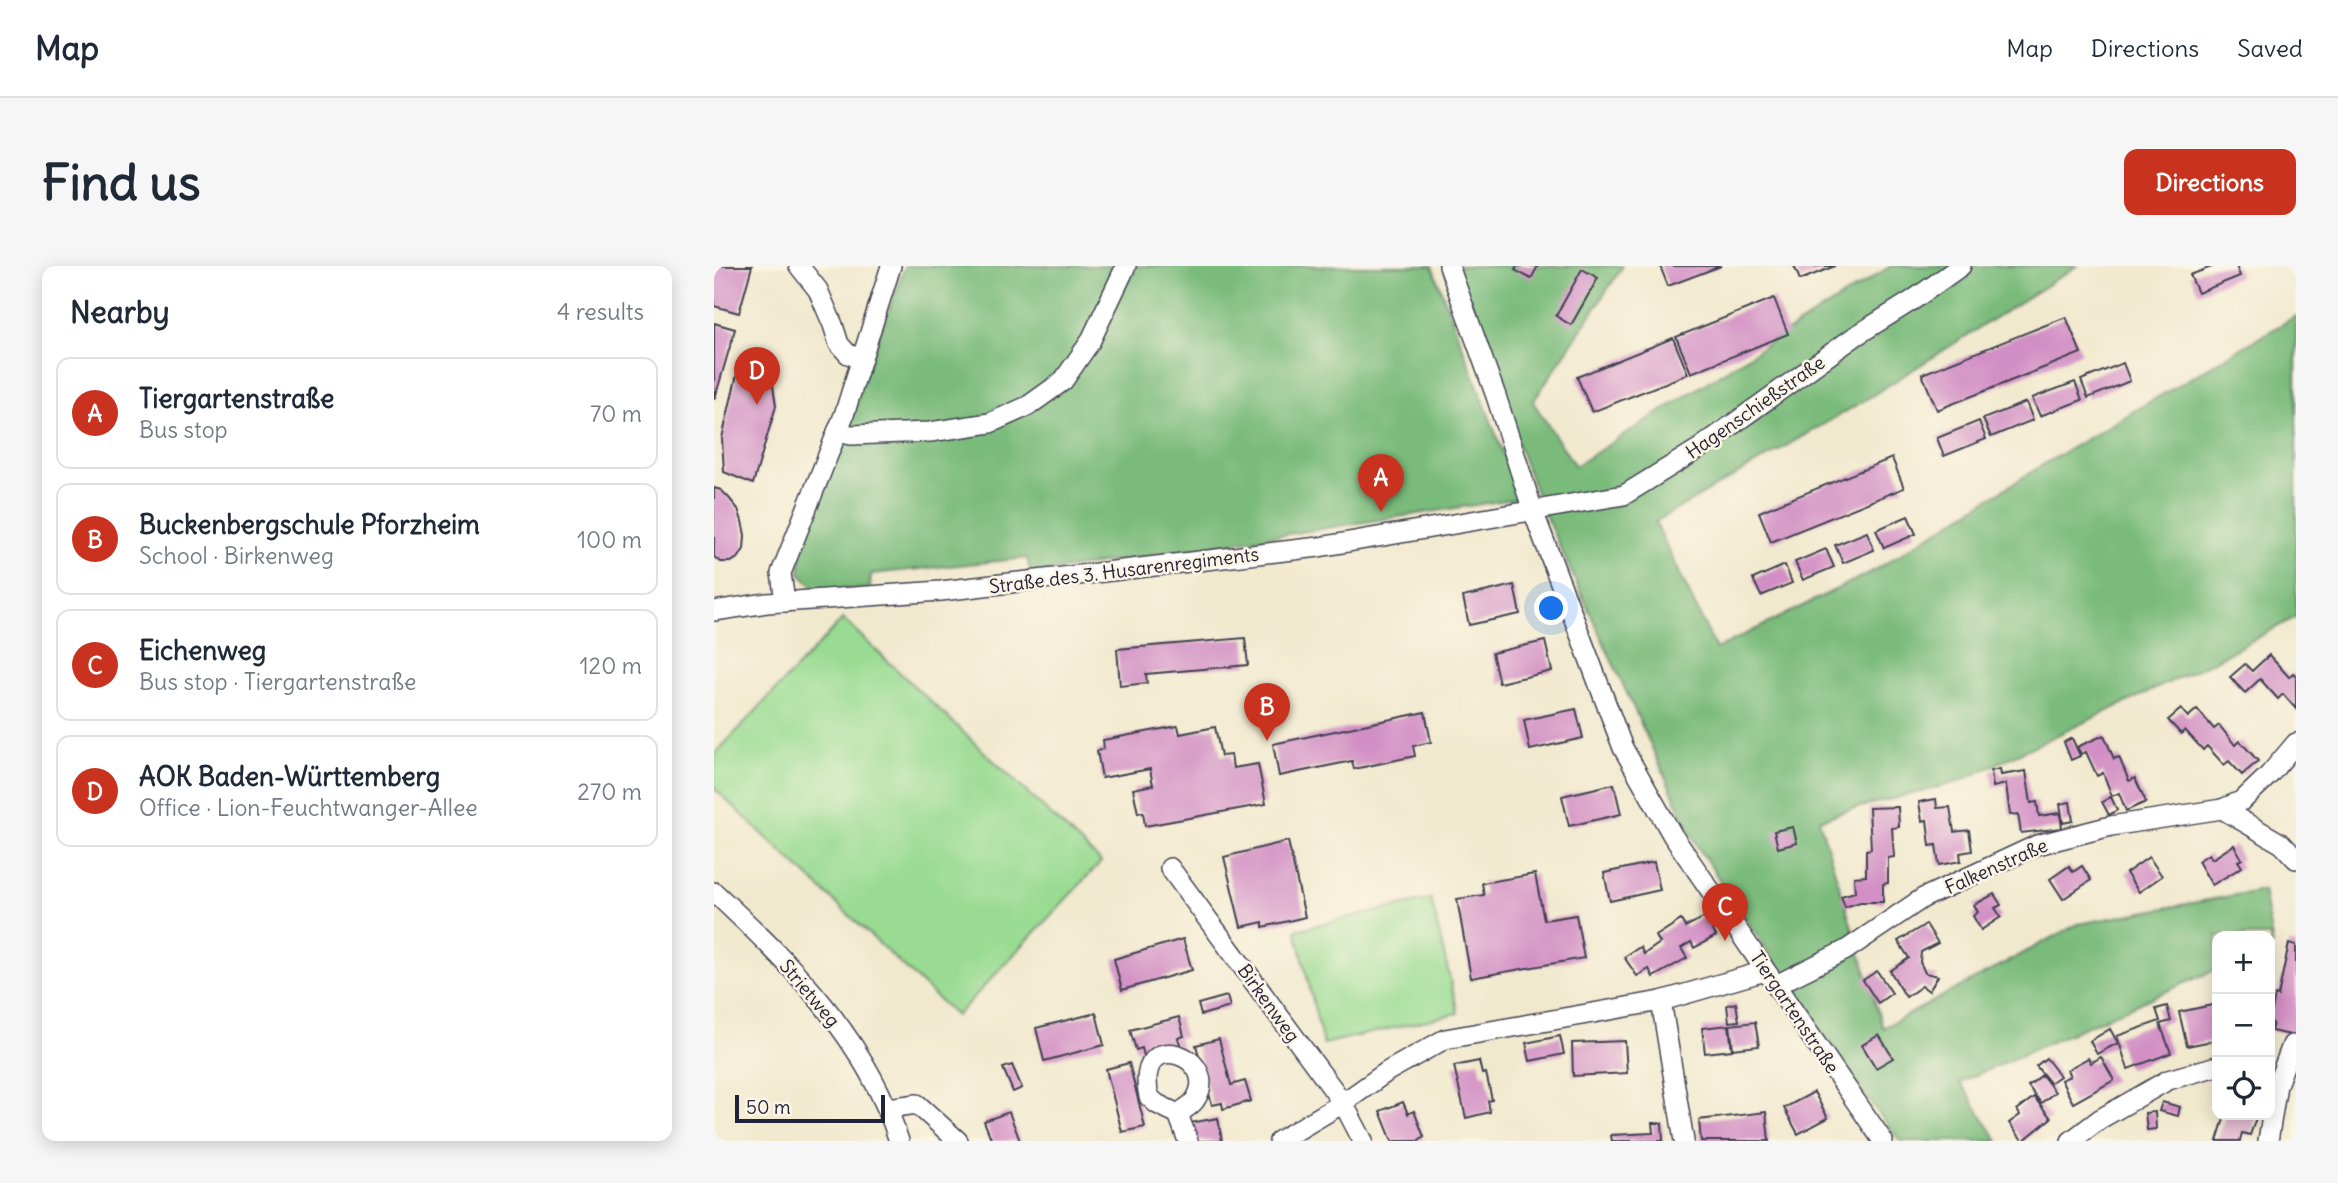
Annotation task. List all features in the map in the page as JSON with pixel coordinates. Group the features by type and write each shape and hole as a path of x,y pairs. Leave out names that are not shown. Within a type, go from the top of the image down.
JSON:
{"street":[{"path":"799,266 818,289 839,344 848,354 862,359"},
{"path":"785,602 781,573 837,432 891,266"},
{"path":"837,432 851,435 930,432 990,424 1028,406 1063,380 1070,371 1090,342 1126,266"},
{"name":"Tiergartenstraße","path":"1449,266 1496,396 1533,511 1623,748 1673,836 1883,1141"},
{"name":"Hagenschießstraße","path":"1533,511 1624,495 1700,448 1854,337 1961,266"},
{"name":"Straße des 3. Husarenregiments","path":"714,611 785,602 941,591 1319,547 1533,511"},
{"name":"Falkenstraße","path":"1279,1141 1343,1103 1388,1071 1445,1039 1661,1001 1770,978 1846,950 1923,898 2036,845 2111,826 2222,809 2243,800 2296,743"},
{"path":"2222,809 2282,845 2296,859"},
{"name":"Birkenweg","path":"1170,868 1343,1103 1363,1141"},
{"name":"Strietweg","path":"714,892 822,1002 857,1051 888,1108 899,1141"},
{"path":"1661,1001 1684,1141"},
{"path":"2275,1050 2294,1044"},
{"path":"2268,1141 2277,1085 2294,1044"},
{"path":"2071,1141 2100,1119 2168,1080 2212,1067"},
{"path":"888,1108 917,1104 958,1141"},
{"path":"1178,1114 1188,1141"}],"green space":[{"path":"905,266 1432,266 1520,498 1031,574 1027,558 871,574 870,588 818,591 800,574 801,548"},
{"path":"1451,266 1623,266 1533,402 1575,466 1891,266 2077,266 1862,402 1655,522 1716,649 1875,570 2049,461 2296,316 2296,617 2212,662 1958,782 1819,820 1883,1028 2078,924 2263,890 2270,931 2212,931 2212,971 1960,1082 1998,1141 1900,1141 1861,1090 1697,846 1541,506"},
{"path":"843,619 1101,862 956,1016 714,788 714,755"},
{"path":"1431,899 1458,1013 1323,1044 1296,930"}],"building":[{"path":"714,266 752,266 739,313 714,306"},
{"path":"1517,266 1538,266 1531,279 1515,270"},
{"path":"1660,266 1721,266 1668,286"},
{"path":"1794,266 1835,266 1800,280"},
{"path":"2214,266 2236,266 2240,276 2198,293 2190,275"},
{"path":"1582,269 1598,278 1571,325 1556,316"},
{"path":"1774,298 1788,334 1691,373 1676,337"},
{"path":"2066,317 2081,353 1937,410 1922,374"},
{"path":"714,323 735,329 715,398 714,398"},
{"path":"1673,338 1688,374 1592,412 1577,377"},
{"path":"2123,363 2130,381 2088,398 2081,380"},
{"path":"770,366 776,406 753,484 724,472 722,438 738,370"},
{"path":"2075,382 2082,400 2040,416 2032,398"},
{"path":"2026,402 2033,420 1991,437 1983,419"},
{"path":"1979,421 1986,439 1944,456 1937,438"},
{"path":"1892,458 1904,488 1771,542 1759,512"},
{"path":"714,488 721,490 729,498 738,509 742,521 744,549 739,557 731,562 721,562 714,557"},
{"path":"1908,516 1916,534 1884,548 1876,530"},
{"path":"1867,532 1874,550 1843,563 1835,545"},
{"path":"1826,549 1834,567 1803,580 1795,562"},
{"path":"1785,565 1792,583 1761,596 1753,579"},
{"path":"1514,585 1520,614 1469,625 1463,597"},
{"path":"1245,638 1248,665 1146,674 1147,683 1120,686 1117,649"},
{"path":"1545,641 1552,671 1499,683 1492,653"},
{"path":"2269,655 2289,677 2293,673 2296,676 2296,709 2283,694 2278,699 2260,679 2245,693 2230,677 2245,664 2252,671"},
{"path":"1576,709 1583,738 1530,750 1524,720"},
{"path":"2181,709 2188,717 2197,709 2214,729 2219,725 2235,745 2240,741 2258,761 2242,775 2229,761 2224,765 2207,746 2203,750 2185,730 2181,734 2168,720"},
{"path":"1425,712 1431,742 1413,746 1415,756 1354,769 1352,761 1279,776 1273,744"},
{"path":"1178,726 1180,734 1215,727 1221,756 1231,755 1233,768 1258,764 1266,804 1145,826 1143,812 1138,813 1133,789 1153,785 1150,769 1102,778 1097,751 1104,749 1103,740"},
{"path":"2104,735 2114,759 2119,757 2129,781 2135,778 2146,802 2126,811 2119,793 2112,796 2103,773 2097,776 2086,752 2081,754 2077,747"},
{"path":"2072,738 2080,756 2071,760 2064,742"},
{"path":"2000,769 2001,775 2026,771 2031,803 2037,802 2039,816 2060,813 2062,828 2021,833 2018,814 2010,815 2006,784 1993,787 1991,771"},
{"path":"1614,784 1621,814 1569,826 1562,796"},
{"path":"2111,797 2117,810 2109,815 2102,802"},
{"path":"1936,799 1937,808 1950,807 1954,832 1969,830 1972,851 1960,853 1961,861 1939,865 1936,845 1930,846 1927,820 1922,821 1919,802"},
{"path":"2070,802 2073,821 2063,823 2060,804"},
{"path":"1898,807 1899,827 1892,828 1894,857 1888,858 1888,883 1883,884 1883,902 1860,902 1845,907 1841,896 1855,892 1854,877 1866,876 1866,850 1871,849 1869,808"},
{"path":"1793,827 1797,843 1778,848 1774,831"},
{"path":"1288,841 1305,917 1263,927 1263,922 1241,927 1224,857"},
{"path":"2234,845 2242,859 2238,861 2242,867 2212,885 2198,861 2209,854 2212,859"},
{"path":"2149,857 2162,876 2139,892 2126,873"},
{"path":"1654,862 1660,890 1610,901 1604,873"},
{"path":"2069,866 2073,872 2082,866 2091,880 2063,899 2050,879"},
{"path":"1535,874 1544,920 1576,915 1584,958 1471,978 1457,899 1484,895 1482,883"},
{"path":"1994,894 2001,905 1995,908 2001,917 1981,930 1973,916 1978,912 1974,905"},
{"path":"1705,917 1716,936 1694,948 1691,942 1681,948 1687,958 1653,977 1649,969 1637,976 1624,957 1640,947 1644,954 1660,943 1656,936 1681,920 1685,927"},
{"path":"1926,924 1938,943 1921,952 1920,962 1925,973 1938,976 1929,991 1922,986 1906,997 1890,971 1909,958 1898,941"},
{"path":"1183,939 1192,970 1122,990 1114,959"},
{"path":"2289,943 2296,945 2296,1036 2275,1032 2275,995 2278,996"},
{"path":"1877,971 1892,993 1878,1003 1863,980"},
{"path":"1227,996 1230,1007 1201,1015 1198,1004"},
{"path":"1736,1003 1739,1021 1729,1022 1727,1005"},
{"path":"2212,1005 2212,1041 2187,1046 2179,1012"},
{"path":"2167,1006 2171,1021 2160,1024 2171,1053 2128,1069 2117,1036 2160,1021 2156,1009"},
{"path":"1096,1013 1104,1045 1044,1061 1036,1028"},
{"path":"1179,1017 1184,1036 1178,1038 1182,1049 1145,1060 1142,1048 1136,1050 1130,1030"},
{"path":"1755,1022 1759,1046 1733,1049 1730,1025"},
{"path":"1729,1025 1732,1050 1705,1053 1702,1028"},
{"path":"2110,1029 2118,1043 2097,1054 2090,1041"},
{"path":"1879,1035 1893,1058 1876,1068 1862,1045"},
{"path":"1560,1036 1564,1054 1530,1061 1526,1043"},
{"path":"1219,1039 1231,1085 1245,1081 1251,1101 1223,1109 1222,1103 1212,1105 1196,1045"},
{"path":"1625,1041 1627,1073 1573,1076 1572,1043"},
{"path":"2101,1057 2114,1080 2073,1103 2061,1080 2070,1076 2067,1070 2088,1058 2091,1063"},
{"path":"2046,1058 2060,1076 2050,1083 2036,1066"},
{"path":"1479,1061 1482,1074 1486,1073 1492,1100 1488,1101 1490,1112 1466,1118 1454,1066"},
{"path":"1129,1063 1145,1127 1122,1132 1106,1069"},
{"path":"1012,1065 1022,1088 1013,1092 1003,1068"},
{"path":"2042,1075 2055,1092 2041,1103 2028,1086"},
{"path":"1814,1092 1828,1118 1798,1134 1784,1108"},
{"path":"2034,1097 2051,1118 2023,1141 2009,1123 2020,1115 2017,1110"},
{"path":"1403,1102 1408,1114 1414,1111 1424,1137 1419,1141 1392,1141 1380,1111"},
{"path":"2162,1102 2180,1107 2178,1116 2159,1111"},
{"path":"1009,1112 1020,1141 992,1141 984,1121"},
{"path":"1766,1112 1769,1141 1701,1141 1699,1120"},
{"path":"2155,1112 2156,1129 2147,1130 2145,1113"},
{"path":"1218,1118 1222,1141 1194,1141 1190,1123"},
{"path":"2223,1120 2255,1120 2250,1135 2242,1133 2240,1141 2217,1141"},
{"path":"1652,1123 1662,1123 1663,1141 1612,1141 1611,1135 1653,1133"}],"place":[{"name":"AOK Baden-Württemberg","path":"757,405"},
{"name":"Tiergartenstraße","path":"1381,512"},
{"name":"Buckenbergschule Pforzheim","path":"1267,741"},
{"name":"Eichenweg","path":"1725,941"}]}
